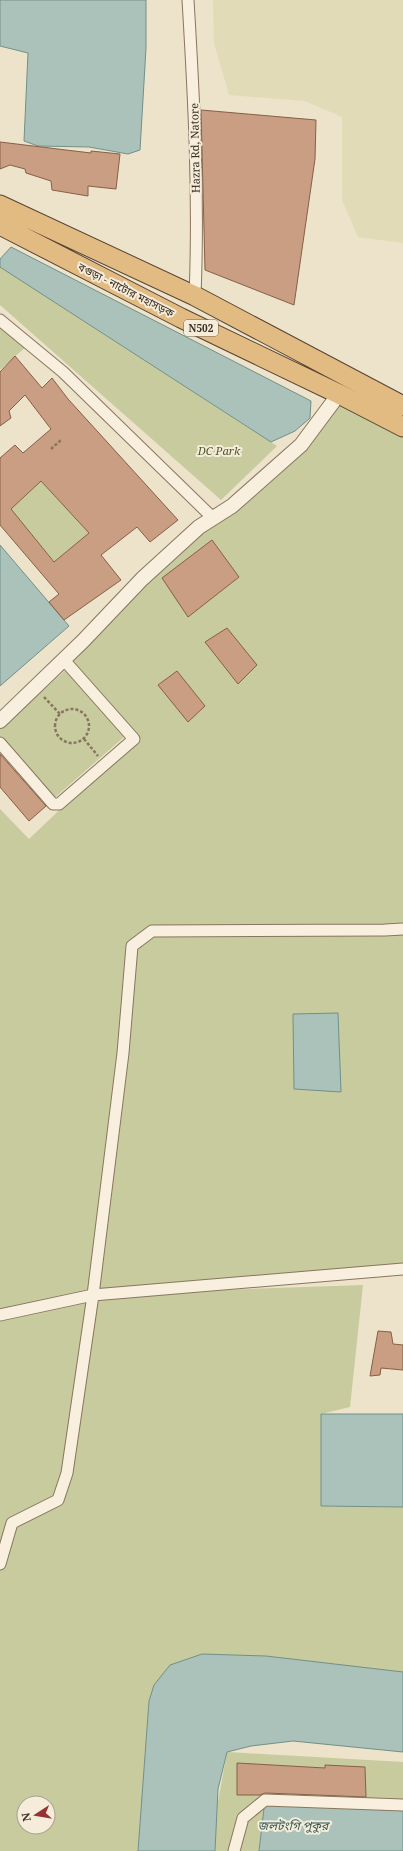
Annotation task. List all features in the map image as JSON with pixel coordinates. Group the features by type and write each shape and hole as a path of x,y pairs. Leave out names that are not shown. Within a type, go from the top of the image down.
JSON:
{"highway":[{"name":"বগুড়া - নাটোর মহাসড়ক","path":"0,205 195,296 403,406"},
{"name":"বগুড়া - নাটোর মহাসড়ক","path":"0,225 181,318 339,394 403,427"},
{"path":"339,394 355,380"}],"street":[{"name":"Hazra Rd, Natore","path":"188,0 195,115 197,234 195,296"},
{"path":"0,320 63,372 213,518"},
{"path":"0,721 64,660 142,579 199,527 232,506 301,445 339,394"},
{"path":"0,743 53,804 59,804 134,739 64,660"},
{"path":"0,1564 12,1523 58,1500 67,1473 93,1294 123,1053 132,946 152,931 385,930 403,928"},
{"path":"0,1315 93,1294 403,1269"},
{"path":"234,1851 243,1818 265,1800 403,1805"}],"path":[{"path":"51,449 61,440"},
{"path":"35,688 60,714"},
{"path":"75,709 85,714 90,724 89,730 84,739 73,743 62,740 55,730 55,724 60,714 64,710 75,709"},
{"path":"84,739 105,764"}],"shaded area":[{"path":"213,0 403,0 403,243 358,237 342,200 342,117 305,101 229,95 214,43"}],"green space":[{"name":"DC Park","path":"0,267 277,446 221,500 0,305"},
{"path":"0,320 29,344 0,370"},
{"path":"339,394 403,427 403,1269 105,1294 363,1285 350,1407 321,1414 321,1506 403,1507 403,1683 149,1701 138,1851 0,1851 0,809 29,839 134,739 64,660 142,579 301,445"},
{"path":"41,481 89,533 54,562 11,509"},
{"path":"68,668 124,737 52,800 0,737 0,729"},
{"path":"227,1752 403,1762 403,1811 264,1809 259,1851 215,1851 217,1807"}],"water":[{"path":"0,0 146,0 146,48 140,150 128,154 89,147 38,146 24,141 28,53 0,46"},
{"path":"11,247 311,401 310,418 295,431 271,442 0,267 0,259"},
{"path":"0,545 69,626 0,686"},
{"path":"338,1013 341,1092 294,1089 293,1014"},
{"path":"321,1414 403,1414 403,1507 321,1506"},
{"path":"202,1654 266,1656 403,1672 403,1752 293,1741 251,1746 227,1752 218,1789 215,1851 138,1851 149,1701 154,1685 170,1665"},
{"name":"জলটংগি পুকুর","path":"265,1800 403,1806 403,1851 259,1851"}],"building":[{"path":"201,110 316,120 315,159 294,305 205,270"},
{"path":"0,142 91,153 91,151 120,154 116,189 88,186 88,196 52,190 51,181 26,173 25,169 10,165 0,169"},
{"path":"15,356 42,388 52,378 68,399 178,520 150,542 137,527 101,555 121,580 64,620 49,602 59,594 0,525 0,458 15,445 23,453 51,429 25,395 9,411 11,418 0,426 0,372","holes":["41,481 89,533 54,562 11,509"]},
{"path":"212,540 239,577 188,617 162,578"},
{"path":"227,628 257,665 238,684 205,642"},
{"path":"177,671 205,706 188,722 158,685"},
{"path":"0,754 46,806 29,821 0,787"},
{"path":"378,1331 391,1332 393,1344 403,1345 403,1370 381,1368 380,1375 370,1376"},
{"path":"237,1763 325,1768 325,1765 365,1767 366,1797 265,1793 260,1795 237,1795"}]}
